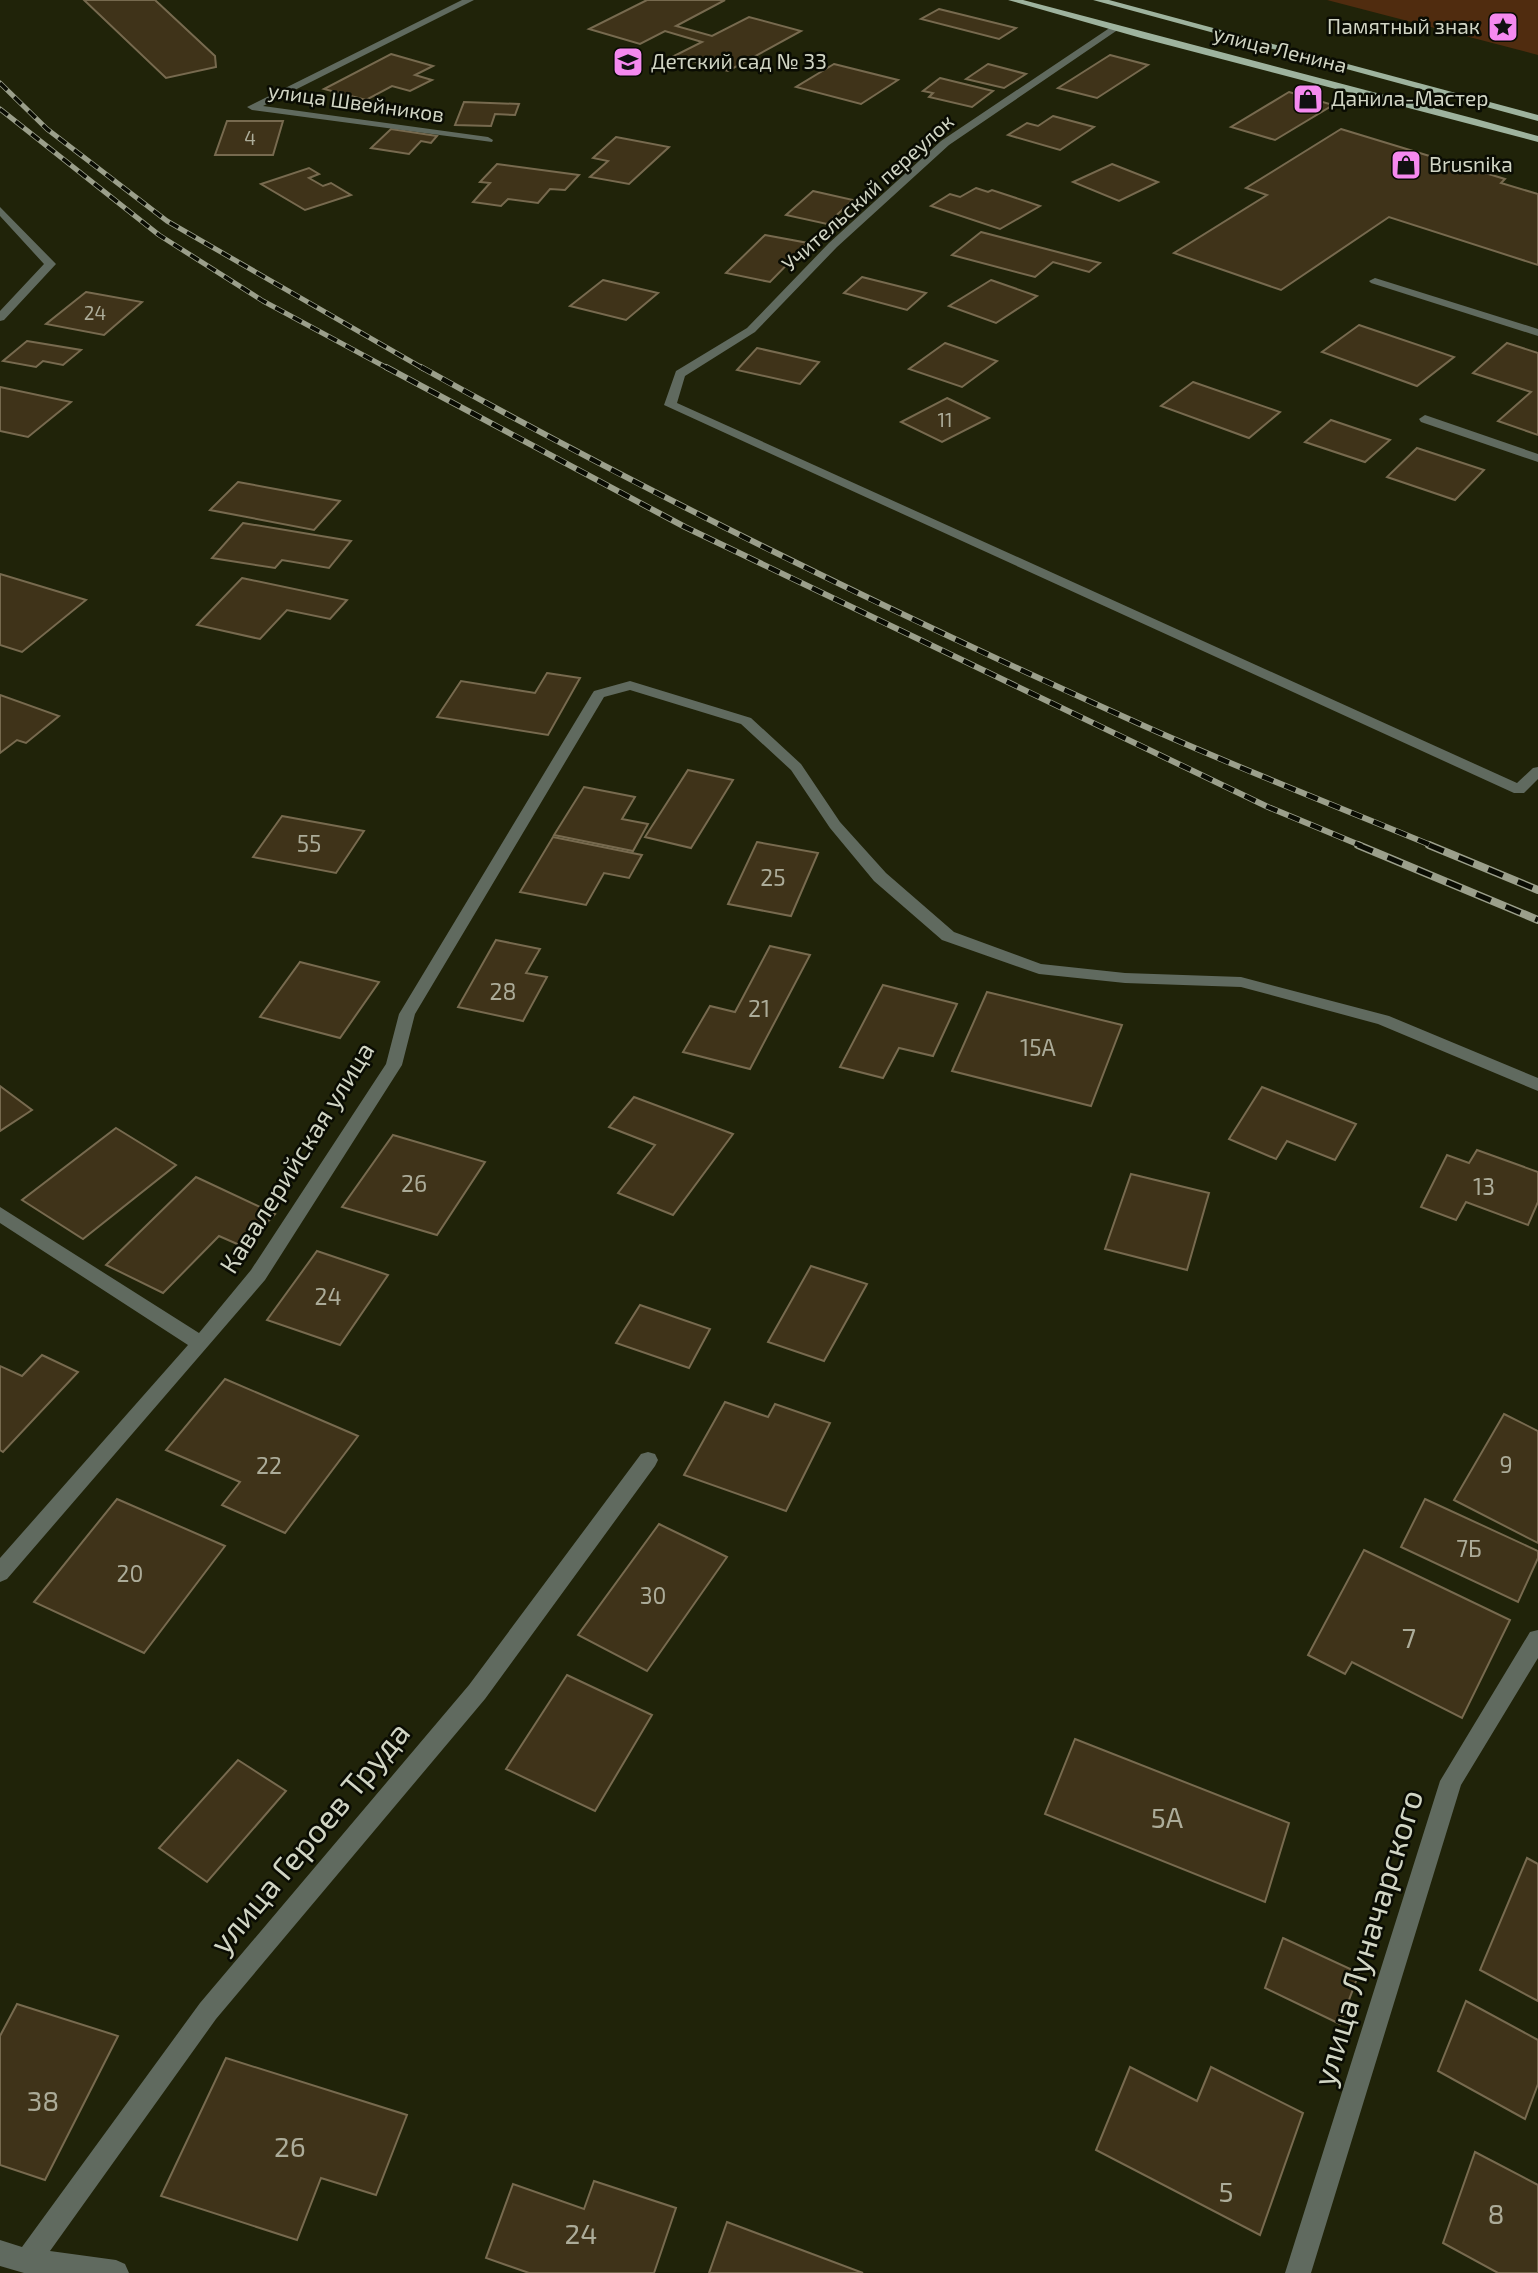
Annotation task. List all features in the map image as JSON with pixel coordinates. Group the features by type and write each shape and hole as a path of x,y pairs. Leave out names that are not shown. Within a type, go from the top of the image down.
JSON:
{"main road":[{"name":"улица Ленина","path":"1013,0 1114,29 1327,81 1538,139"},
{"name":"улица Ленина","path":"1098,0 1404,79 1538,118"}],"street":[{"name":"улица Швейников","path":"469,0 252,107 488,140"},
{"name":"Учительский переулок","path":"1114,29 945,143 833,245 751,330 680,374 670,405 1519,790 1538,771"},
{"path":"0,210 50,264 0,318"},
{"path":"1375,281 1538,333"},
{"path":"1425,419 1538,458"},
{"name":"Кавалерийская улица","path":"0,1573 258,1275 394,1065 407,1014 599,694 630,685 746,721 796,767 835,825 880,877 948,936 1039,969 1125,978 1241,982 1383,1020 1538,1085"},
{"path":"0,1214 201,1344"},
{"name":"улица Героев Труда","path":"27,2261 208,2011 477,1692 648,1460"},
{"name":"улица Луначарского","path":"1298,2273 1451,1781 1538,1639"},
{"path":"0,2253 27,2261 116,2273"}],"shaded area":[{"path":"1327,0 1538,0 1538,55"}],"building":[{"path":"84,0 155,0 215,56 216,67 166,78"},
{"path":"647,0 725,0 676,26 712,36 749,17 801,31 728,71 674,56 702,42 665,31 640,44 589,29"},
{"path":"939,9 1016,28 999,39 921,19"},
{"path":"391,54 433,66 415,75 432,80 410,91 392,86 366,100 324,89"},
{"path":"1110,55 1148,65 1097,98 1058,88"},
{"path":"834,64 898,80 861,104 796,87"},
{"path":"988,64 1026,74 1004,88 966,79"},
{"path":"940,78 993,91 972,107 929,97 933,93 923,91"},
{"path":"1289,92 1333,105 1275,140 1231,127"},
{"path":"464,102 519,104 515,115 495,114 491,126 455,125"},
{"path":"1053,116 1094,127 1060,150 1008,135 1027,123 1038,126"},
{"path":"227,121 283,121 273,155 215,155"},
{"path":"391,129 437,136 431,143 421,141 409,154 371,148"},
{"path":"1341,129 1505,179 1501,183 1538,194 1538,265 1389,217 1281,290 1174,253 1267,195 1246,188"},
{"path":"616,137 669,147 629,184 590,177 608,161 593,158"},
{"path":"497,164 579,175 565,190 550,189 538,203 508,199 501,206 473,202 490,183 480,182"},
{"path":"1112,164 1158,182 1119,201 1073,182"},
{"path":"309,168 319,174 309,178 323,186 331,183 351,195 305,210 261,184"},
{"path":"976,188 988,192 992,190 1040,206 1000,229 931,206 950,194 960,197"},
{"path":"813,191 853,200 827,224 786,215"},
{"path":"981,232 1100,263 1089,272 1053,262 1035,277 952,255"},
{"path":"765,235 808,243 770,282 726,273"},
{"path":"862,277 926,293 907,310 844,293"},
{"path":"603,280 658,293 626,320 570,306"},
{"path":"991,280 1037,296 996,323 949,306"},
{"path":"86,292 142,302 104,335 46,324"},
{"path":"1359,325 1454,357 1417,386 1322,352"},
{"path":"27,341 81,350 63,365 43,361 36,367 3,361"},
{"path":"945,343 997,361 962,387 909,369"},
{"path":"1507,343 1538,353 1538,435 1498,421 1531,392 1473,373"},
{"path":"757,348 819,362 800,384 737,370"},
{"path":"1193,382 1280,412 1249,438 1161,406"},
{"path":"0,387 71,402 28,437 0,431"},
{"path":"947,398 989,418 942,442 901,422"},
{"path":"1331,420 1390,440 1365,462 1305,442"},
{"path":"1417,448 1484,470 1455,500 1387,477"},
{"path":"238,482 340,501 314,530 210,510"},
{"path":"243,523 351,541 329,568 282,560 275,568 212,558"},
{"path":"0,574 86,600 22,652 0,645"},
{"path":"242,578 347,600 330,619 287,610 260,639 197,625"},
{"path":"547,673 580,678 548,735 437,717 461,681 535,693"},
{"path":"0,695 59,716 26,743 17,740 0,753"},
{"path":"688,770 733,780 691,848 645,837"},
{"path":"584,787 635,797 622,819 648,824 633,851 554,835"},
{"path":"282,816 364,831 336,873 253,857"},
{"path":"553,837 642,855 629,878 604,873 586,905 520,892"},
{"path":"757,842 818,853 791,916 728,904"},
{"path":"496,940 540,949 526,973 547,977 523,1021 458,1007"},
{"path":"770,946 810,955 750,1069 683,1052 710,1006 735,1012"},
{"path":"300,962 379,982 340,1038 260,1017"},
{"path":"883,985 957,1004 933,1056 899,1048 883,1078 840,1067"},
{"path":"987,992 1122,1025 1091,1106 952,1071"},
{"path":"0,1086 32,1110 0,1131"},
{"path":"1262,1087 1356,1124 1335,1160 1287,1141 1276,1159 1229,1139"},
{"path":"634,1097 733,1134 673,1215 618,1193 655,1145 609,1127"},
{"path":"116,1128 176,1165 83,1239 22,1200"},
{"path":"393,1135 485,1162 437,1235 342,1207"},
{"path":"1477,1150 1538,1172 1538,1202 1528,1225 1466,1202 1456,1220 1421,1207 1447,1155 1469,1163"},
{"path":"1131,1174 1209,1193 1187,1270 1105,1249"},
{"path":"196,1177 275,1214 244,1247 219,1236 163,1293 106,1265"},
{"path":"317,1251 388,1275 340,1345 267,1320"},
{"path":"811,1266 867,1284 824,1361 768,1342"},
{"path":"640,1305 710,1329 689,1368 616,1343"},
{"path":"42,1355 78,1372 3,1452 0,1450 0,1366 22,1376"},
{"path":"225,1379 358,1436 285,1533 222,1505 240,1482 166,1450"},
{"path":"725,1402 768,1417 775,1404 830,1423 786,1511 684,1475"},
{"path":"1504,1414 1538,1431 1538,1543 1454,1500"},
{"path":"117,1499 225,1546 144,1653 34,1602"},
{"path":"1425,1499 1538,1551 1538,1558 1518,1602 1401,1547"},
{"path":"659,1524 727,1557 647,1671 578,1635"},
{"path":"1364,1550 1510,1620 1462,1718 1352,1662 1345,1674 1308,1655"},
{"path":"567,1675 652,1715 595,1811 506,1769"},
{"path":"1075,1739 1289,1823 1265,1902 1045,1814"},
{"path":"238,1760 286,1791 207,1882 159,1848"},
{"path":"1527,1858 1538,1864 1538,2001 1480,1970"},
{"path":"1283,1938 1359,1973 1340,2024 1265,1988"},
{"path":"1466,2001 1538,2040 1538,2084 1525,2119 1438,2071"},
{"path":"17,2004 118,2036 45,2180 0,2165 0,2036"},
{"path":"226,2058 407,2115 376,2195 321,2178 297,2240 161,2196"},
{"path":"1130,2067 1197,2101 1211,2067 1303,2113 1260,2235 1096,2150"},
{"path":"1475,2152 1538,2185 1538,2273 1498,2273 1443,2243"},
{"path":"594,2181 676,2208 654,2273 529,2273 486,2258 513,2184 584,2209"},
{"path":"727,2222 863,2273 709,2273"}],"railway":[{"path":"0,83 47,129 167,221 424,369"},
{"path":"0,109 159,235 263,301 389,369"},
{"path":"386,367 685,527 1268,807 1362,846"},
{"path":"421,367 688,509 959,641 1178,741 1433,846"},
{"path":"1358,845 1538,920"},
{"path":"1429,845 1538,890"}],"place":[{"name":"Памятный знак","path":"1503,27"},
{"name":"Детский сад № 33","path":"628,62"},
{"name":"Данила-Мастер","path":"1308,99"},
{"name":"Brusnika","path":"1406,165"}]}
